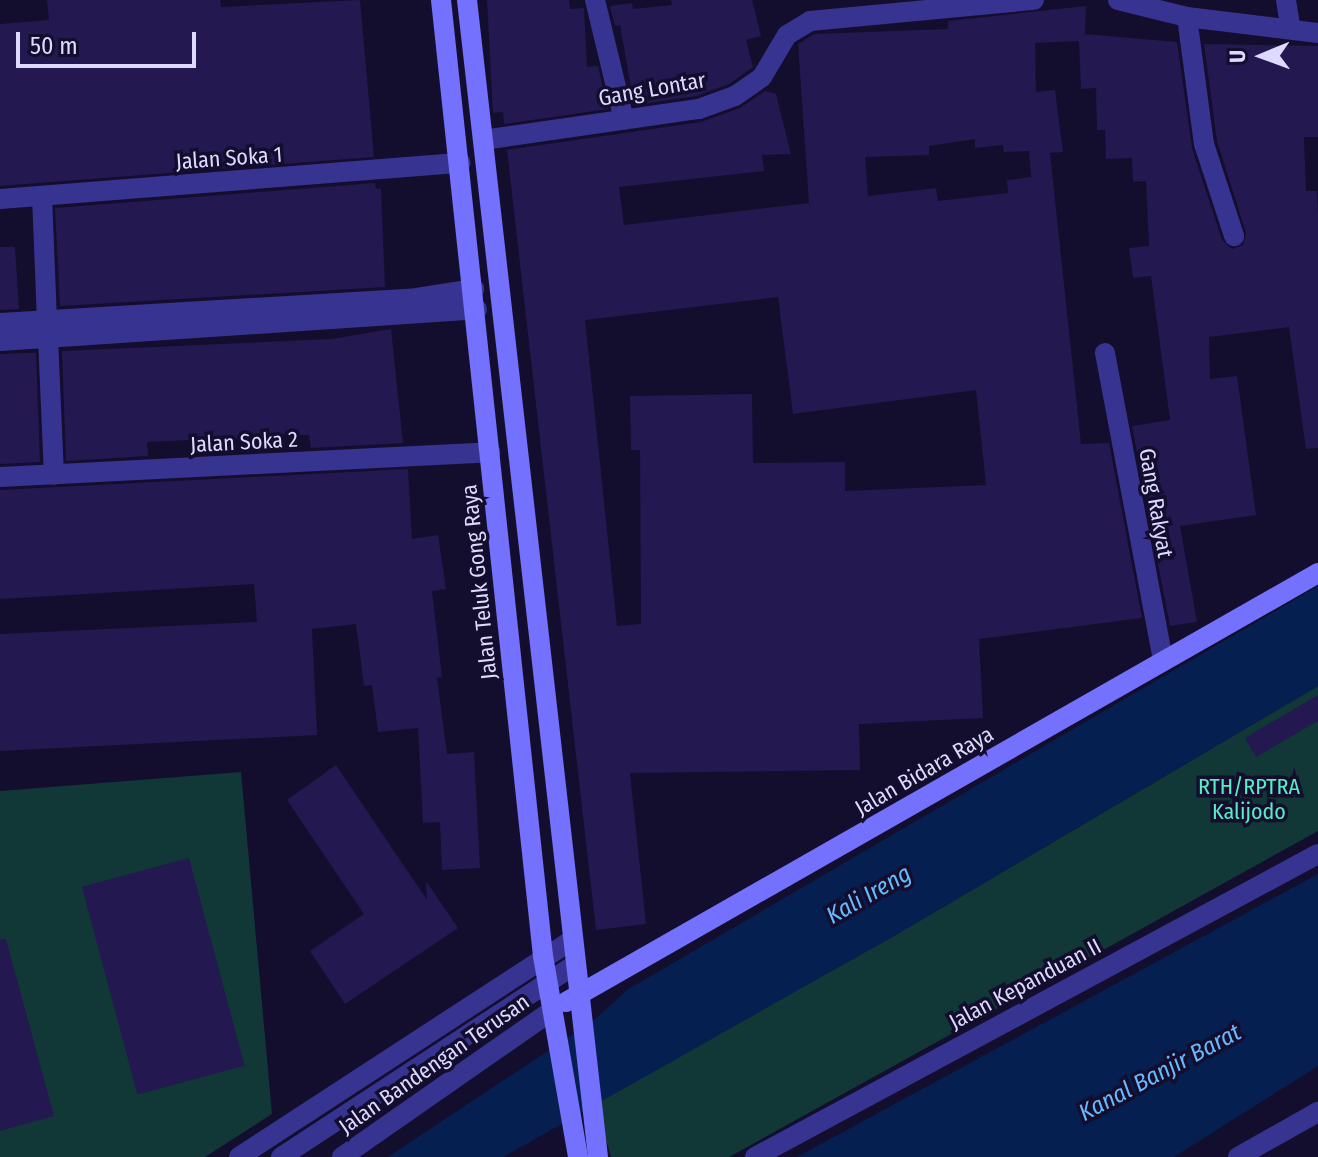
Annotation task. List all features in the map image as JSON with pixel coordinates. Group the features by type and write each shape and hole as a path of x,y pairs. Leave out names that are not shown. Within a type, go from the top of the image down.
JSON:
{"main road":[{"name":"Jalan Teluk Gong Raya","path":"441,0 461,163 546,980 582,1115 598,1157"},
{"name":"Jalan Teluk Gong Raya","path":"467,0 580,1027 582,1115 578,1157"},
{"path":"490,452 515,451"},
{"name":"Jalan Bidara Raya","path":"553,1010 660,952 1318,573"}],"street":[{"path":"595,0 624,120"},
{"name":"Gang Lontar","path":"483,140 699,109 750,88 787,35 810,21 1034,0"},
{"path":"1118,0 1187,17 1290,26 1318,33"},
{"path":"1286,0 1290,26"},
{"path":"1187,17 1204,144 1234,236"},
{"name":"Jalan Soka 1","path":"0,199 461,163"},
{"path":"42,196 54,475"},
{"path":"0,323 47,328 475,299"},
{"path":"0,341 47,328"},
{"name":"Gang Rakyat","path":"1105,353 1163,660"},
{"name":"Jalan Soka 2","path":"0,477 490,452"},
{"name":"Jalan Kepanduan II","path":"755,1157 1318,854"},
{"path":"281,1157 543,956 570,941"},
{"path":"239,1157 379,1080 573,966"},
{"name":"Jalan Bandengan Terusan","path":"342,1157 553,1010"},
{"path":"1238,1157 1318,1112"}],"green space":[{"name":"RTH/RPTRA Kalijodo","path":"1318,686 1318,831 729,1157 611,1157 595,1102 894,936"},
{"path":"241,772 272,1114 205,1157 0,1157 0,791"}],"water":[{"name":"Kali Ireng","path":"1318,586 1318,686 894,936 503,1157 388,1157 593,1021 627,990"},
{"name":"Kanal Banjir Barat","path":"1318,874 1318,1066 1174,1157 797,1157"}],"building":[{"path":"47,0 220,0 221,7 360,0 374,157 0,186 0,24 49,20"},
{"path":"487,0 569,0 570,9 584,8 587,67 598,66 608,109 504,124 503,112 493,113"},
{"path":"671,0 752,0 761,36 746,40 753,67 729,84 696,96 634,105 620,25 615,26 610,6 632,3 633,9 672,5"},
{"path":"1086,6 1085,34 1177,42 1192,148 1222,240 1232,249 1243,245 1246,233 1217,141 1204,44 1318,46 1318,137 1304,137 1306,191 1317,191 1318,213 1318,448 1306,449 1289,327 1209,337 1210,379 1237,376 1256,515 1180,526 1197,622 1170,626 1132,426 1170,420 1151,276 1133,278 1129,248 1149,246 1146,181 1133,182 1132,158 1106,159 1105,130 1097,130 1096,88 1081,89 1079,41 1035,43 1036,92 1055,90 1063,152 1050,153 1081,444 1109,443 1142,618 979,639 983,718 859,724 860,770 630,773 646,924 596,930 507,150 701,122 740,108 765,91 776,94 791,154 762,155 764,171 619,187 624,225 809,203 798,44 814,34 948,29 948,21","holes":["975,139 975,148 1003,145 1004,152 1029,151 1031,177 1007,180 1008,193 938,201 936,188 868,196 865,157 929,155 929,146","778,297 793,414 976,390 986,485 845,491 845,462 753,463 752,394 630,396 631,450 640,450 641,624 617,626 585,320"]},
{"path":"375,183 376,189 381,188 385,287 60,306 55,208"},
{"path":"0,247 15,247 19,309 0,310"},
{"path":"391,329 403,443 311,448 309,435 147,442 148,456 66,461 62,351 332,339"},
{"path":"36,353 40,462 0,464 0,354"},
{"path":"408,469 412,539 438,535 446,589 432,591 442,677 437,678 447,754 474,752 480,868 442,870 440,822 423,823 418,728 378,732 372,685 364,686 356,624 312,629 317,735 0,751 0,634 257,622 254,584 0,599 0,490"},
{"path":"1318,695 1318,721 1256,757 1245,738"},
{"path":"336,765 427,900 426,881 458,928 345,1004 310,951 364,914 287,800"},
{"path":"189,858 245,1066 137,1094 82,887"},
{"path":"0,939 6,939 54,1116 0,1131"}]}
